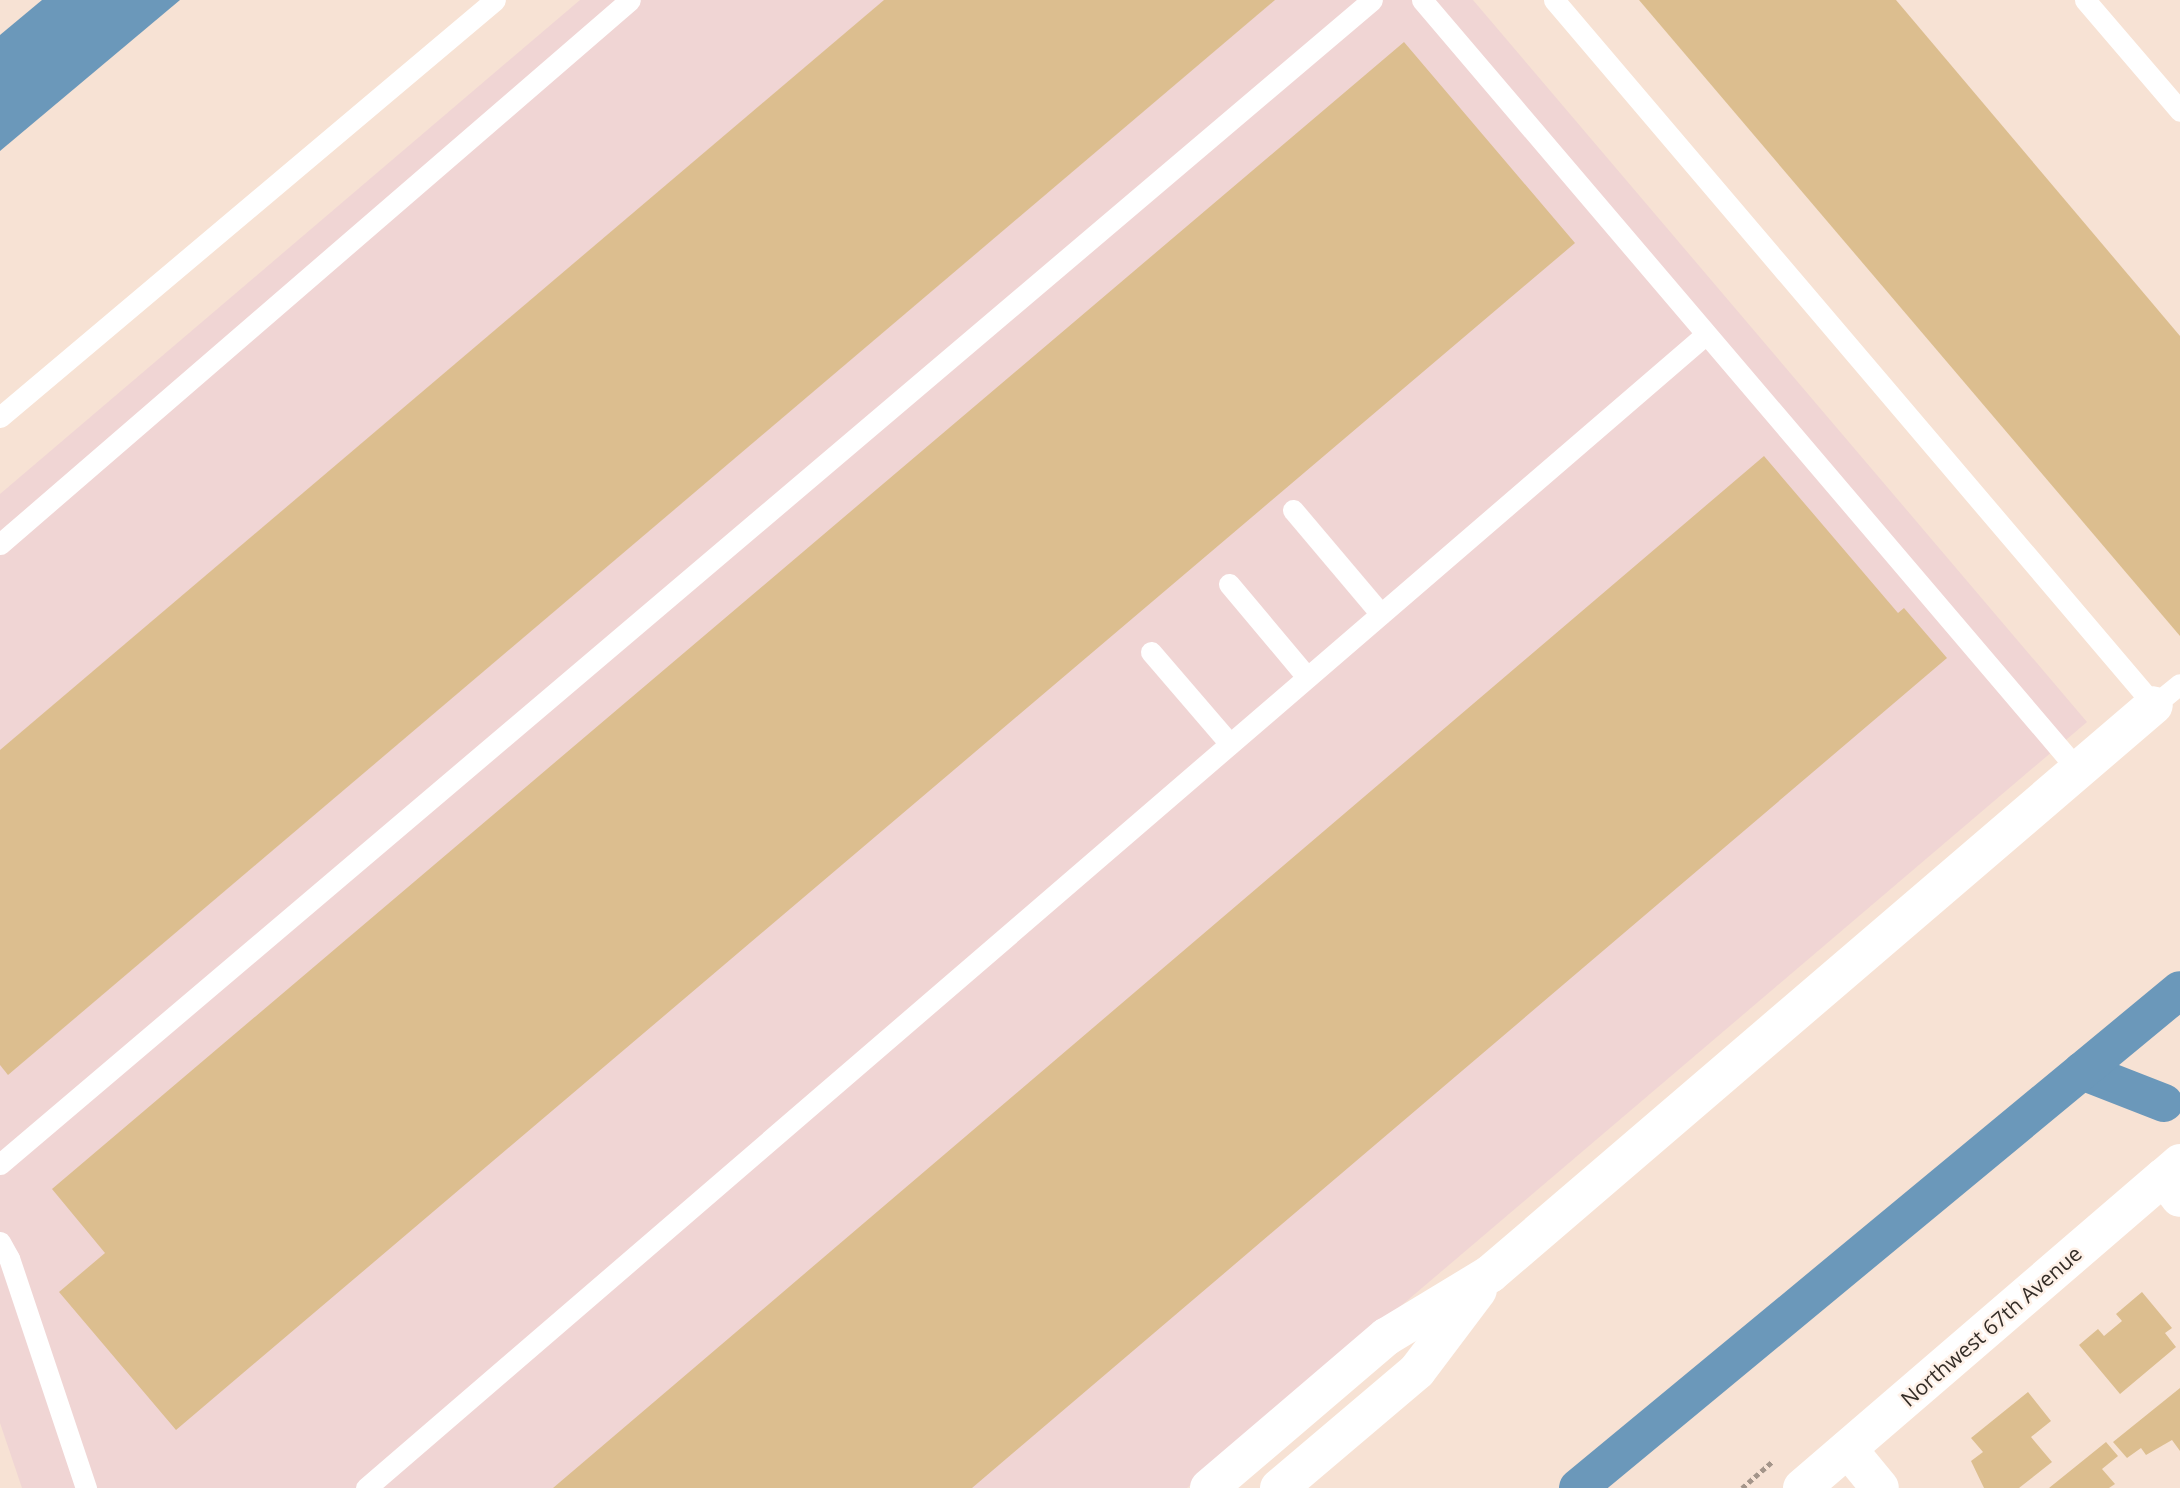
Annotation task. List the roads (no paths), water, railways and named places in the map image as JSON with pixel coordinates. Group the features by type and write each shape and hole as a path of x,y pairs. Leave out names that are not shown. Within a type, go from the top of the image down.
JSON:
{"street":[{"path":"1209,1488 1386,1337 1490,1274 2167,695"},
{"name":"Northwest 67th Avenue","path":"1802,1488 2174,1179"},
{"path":"1279,1488 1417,1371 1490,1274"},
{"path":"1848,1449 1880,1488"}],"lane":[{"path":"0,417 495,0"},
{"path":"0,544 630,0"},
{"path":"0,1164 1372,0"},
{"path":"1422,0 2078,770"},
{"path":"1554,0 2167,695"},
{"path":"2085,0 2180,111"},
{"path":"366,1488 1706,334"},
{"path":"1293,510 1381,614"},
{"path":"1228,584 1307,677"},
{"path":"1151,652 1230,744"},
{"path":"0,1242 9,1258 86,1488"}],"water":[{"path":"42,0 180,0 0,151 0,35"}],"waterway":[{"path":"1578,1488 2180,990"},
{"path":"2082,1071 2164,1103"}]}
